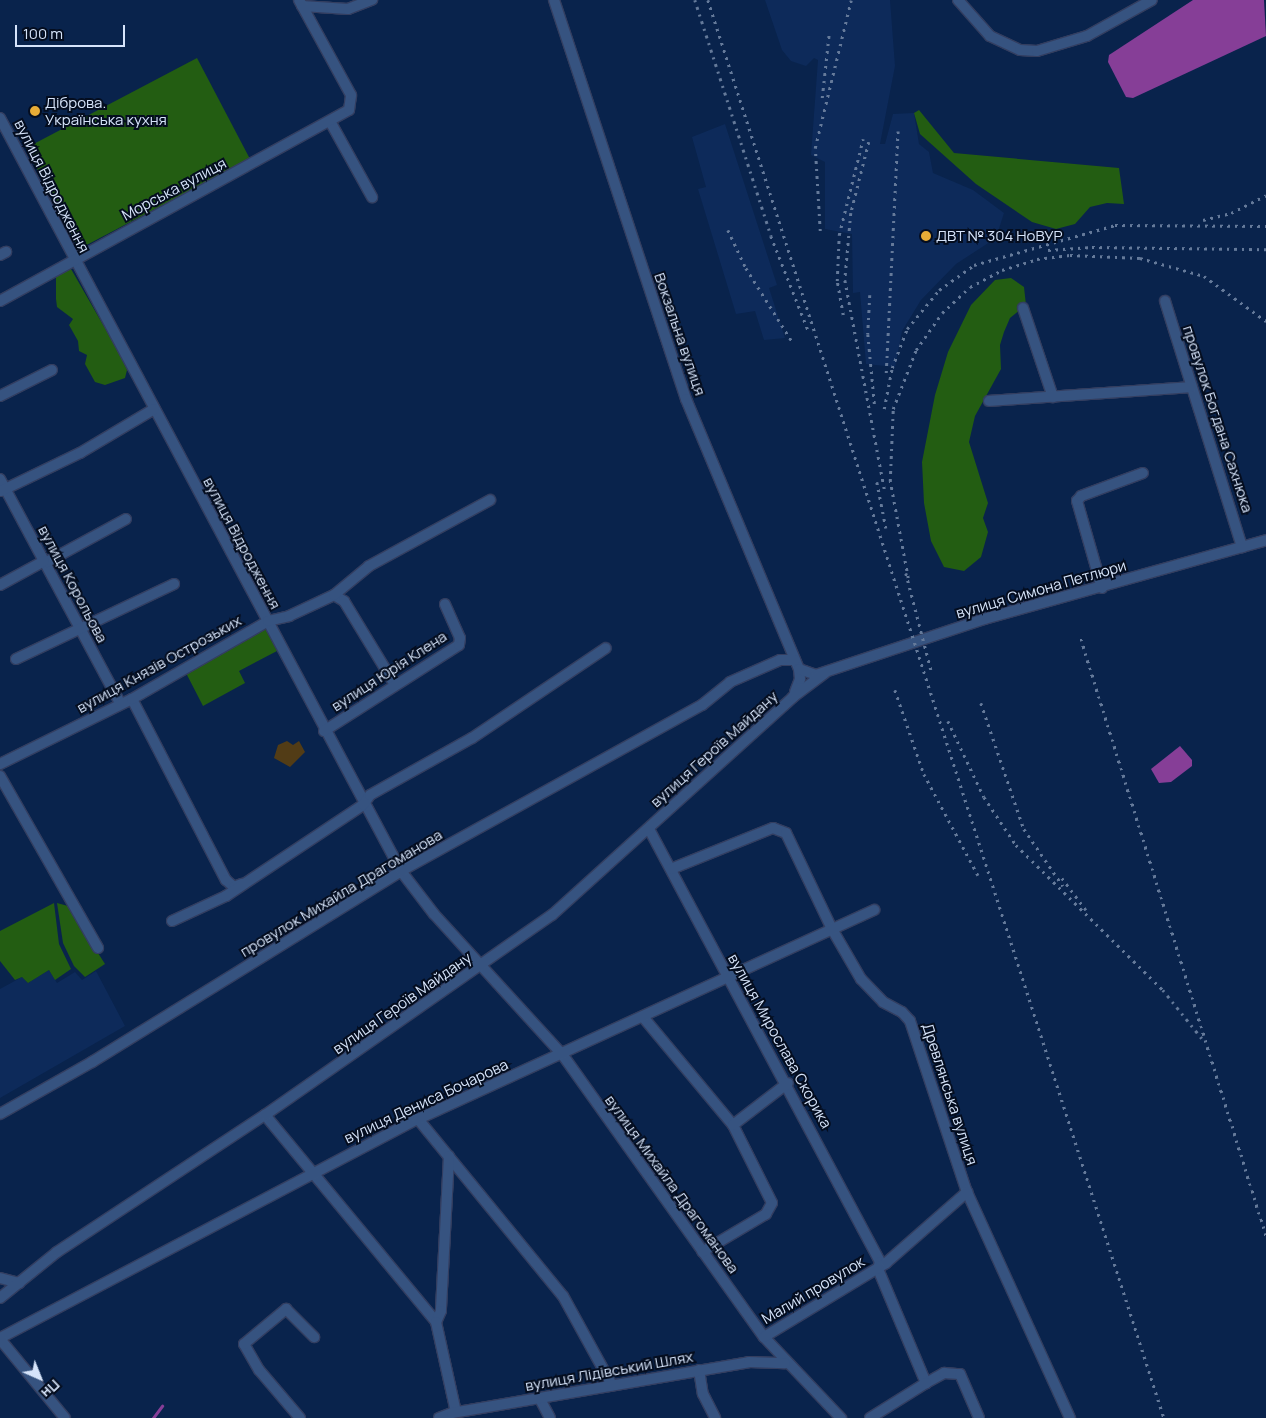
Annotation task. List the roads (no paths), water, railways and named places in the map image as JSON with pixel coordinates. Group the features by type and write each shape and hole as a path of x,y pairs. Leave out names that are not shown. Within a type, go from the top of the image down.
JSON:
{"street":[{"path":"300,3 348,9 372,0"},
{"name":"Вокзальна вулиця","path":"554,0 686,399 797,664"},
{"path":"958,0 990,36 1020,50 1037,51 1088,36 1152,0"},
{"name":"Морська вулиця","path":"0,301 331,123 349,110 350,95 300,3"},
{"name":"вулиця Відродження","path":"0,118 400,872 434,914 483,965"},
{"path":"331,123 372,197"},
{"name":"провулок Богдана Сахнюка","path":"1165,301 1242,546"},
{"path":"1023,308 1053,397"},
{"path":"0,396 52,370"},
{"path":"989,401 1192,388"},
{"path":"2,490 80,453 154,410"},
{"path":"1102,588 1077,501 1081,496 1144,473"},
{"name":"вулиця Корольова","path":"0,478 2,490 45,562 120,703"},
{"name":"вулиця Князів Острозьких","path":"0,764 132,698 268,621 289,616 334,595 369,566 490,500"},
{"path":"0,585 126,519"},
{"name":"вулиця Симона Петлюри","path":"825,673 984,619 1102,588 1266,540"},
{"path":"16,660 174,584"},
{"path":"334,595 344,601 394,685"},
{"name":"вулиця Юрія Клена","path":"324,731 459,645 460,638 444,604"},
{"path":"172,921 243,884 363,805 370,795 472,738 606,648"},
{"name":"провулок Михайла Драгоманова","path":"0,1114 106,1054 400,872 702,705 742,676 780,660 797,664 806,675 825,673"},
{"path":"793,697 800,679 797,664"},
{"name":"вулиця Героїв Майдану","path":"0,1298 57,1252 265,1115 483,965 552,915 793,697 825,673"},
{"path":"132,698 226,880 234,887 243,884"},
{"path":"0,776 98,948"},
{"name":"Древлянська вулиця","path":"671,869 773,828 781,828 792,844 832,929 861,979 883,1002 908,1017 967,1192 1070,1418"},
{"name":"вулиця Мирослава Скорика","path":"649,829 726,977 788,1083 880,1262 878,1269"},
{"name":"вулиця Дениса Бочарова","path":"0,1339 310,1173 418,1120 874,910"},
{"name":"вулиця Михайла Драгоманова","path":"483,965 562,1054 764,1337 785,1363 841,1418"},
{"path":"643,1017 733,1125 772,1209 702,1252"},
{"path":"733,1125 788,1083"},
{"path":"265,1115 310,1173 436,1322 456,1412"},
{"path":"418,1120 562,1296 612,1385"},
{"path":"436,1322 441,1312 449,1156"},
{"name":"Малий провулок","path":"764,1337 878,1269 967,1192"},
{"name":"Малий провулок","path":"878,1269 926,1383"},
{"path":"0,1278 19,1282"},
{"path":"300,1418 259,1370 244,1344 286,1310 314,1337"},
{"path":"0,1339 65,1418"},
{"name":"вулиця Лідівський Шлях","path":"439,1418 456,1412 699,1370 765,1360 785,1363"},
{"path":"699,1370 703,1394 715,1418"},
{"path":"870,1418 944,1373 960,1374 980,1418"},
{"path":"540,1399 550,1418"}],"waterway":[{"path":"153,1418 162,1406"}],"railway":[{"path":"695,0 771,236 808,330"},
{"path":"708,0 1164,1418"},
{"path":"820,231 815,148 851,0"},
{"path":"822,98 829,34"},
{"path":"886,373 898,131"},
{"path":"843,315 837,281 839,235 863,139"},
{"path":"869,142 851,213 845,280 885,491"},
{"path":"1203,220 1231,213 1266,195"},
{"path":"884,409 892,368 907,329 939,290 974,265 1115,225 1266,226"},
{"path":"728,230 746,268 793,343"},
{"path":"1048,250 1092,247 1266,249"},
{"path":"908,578 890,481 893,409 916,350 942,313 970,287 1002,270 1037,259 1070,255 1140,258 1204,276 1266,321"},
{"path":"870,295 868,334 875,408"},
{"path":"877,482 886,528"},
{"path":"906,573 931,670"},
{"path":"1081,639 1266,1235"},
{"path":"895,690 924,774 978,875"},
{"path":"981,703 1024,829 1063,886"},
{"path":"948,721 984,797 1016,845 1163,990 1204,1041"},
{"path":"1062,878 1086,910"}],"place":[{"name":"Діброва. Українська кухня","path":"35,111"},
{"name":"ДВТ № 304 НоВУР","path":"926,236"}]}
